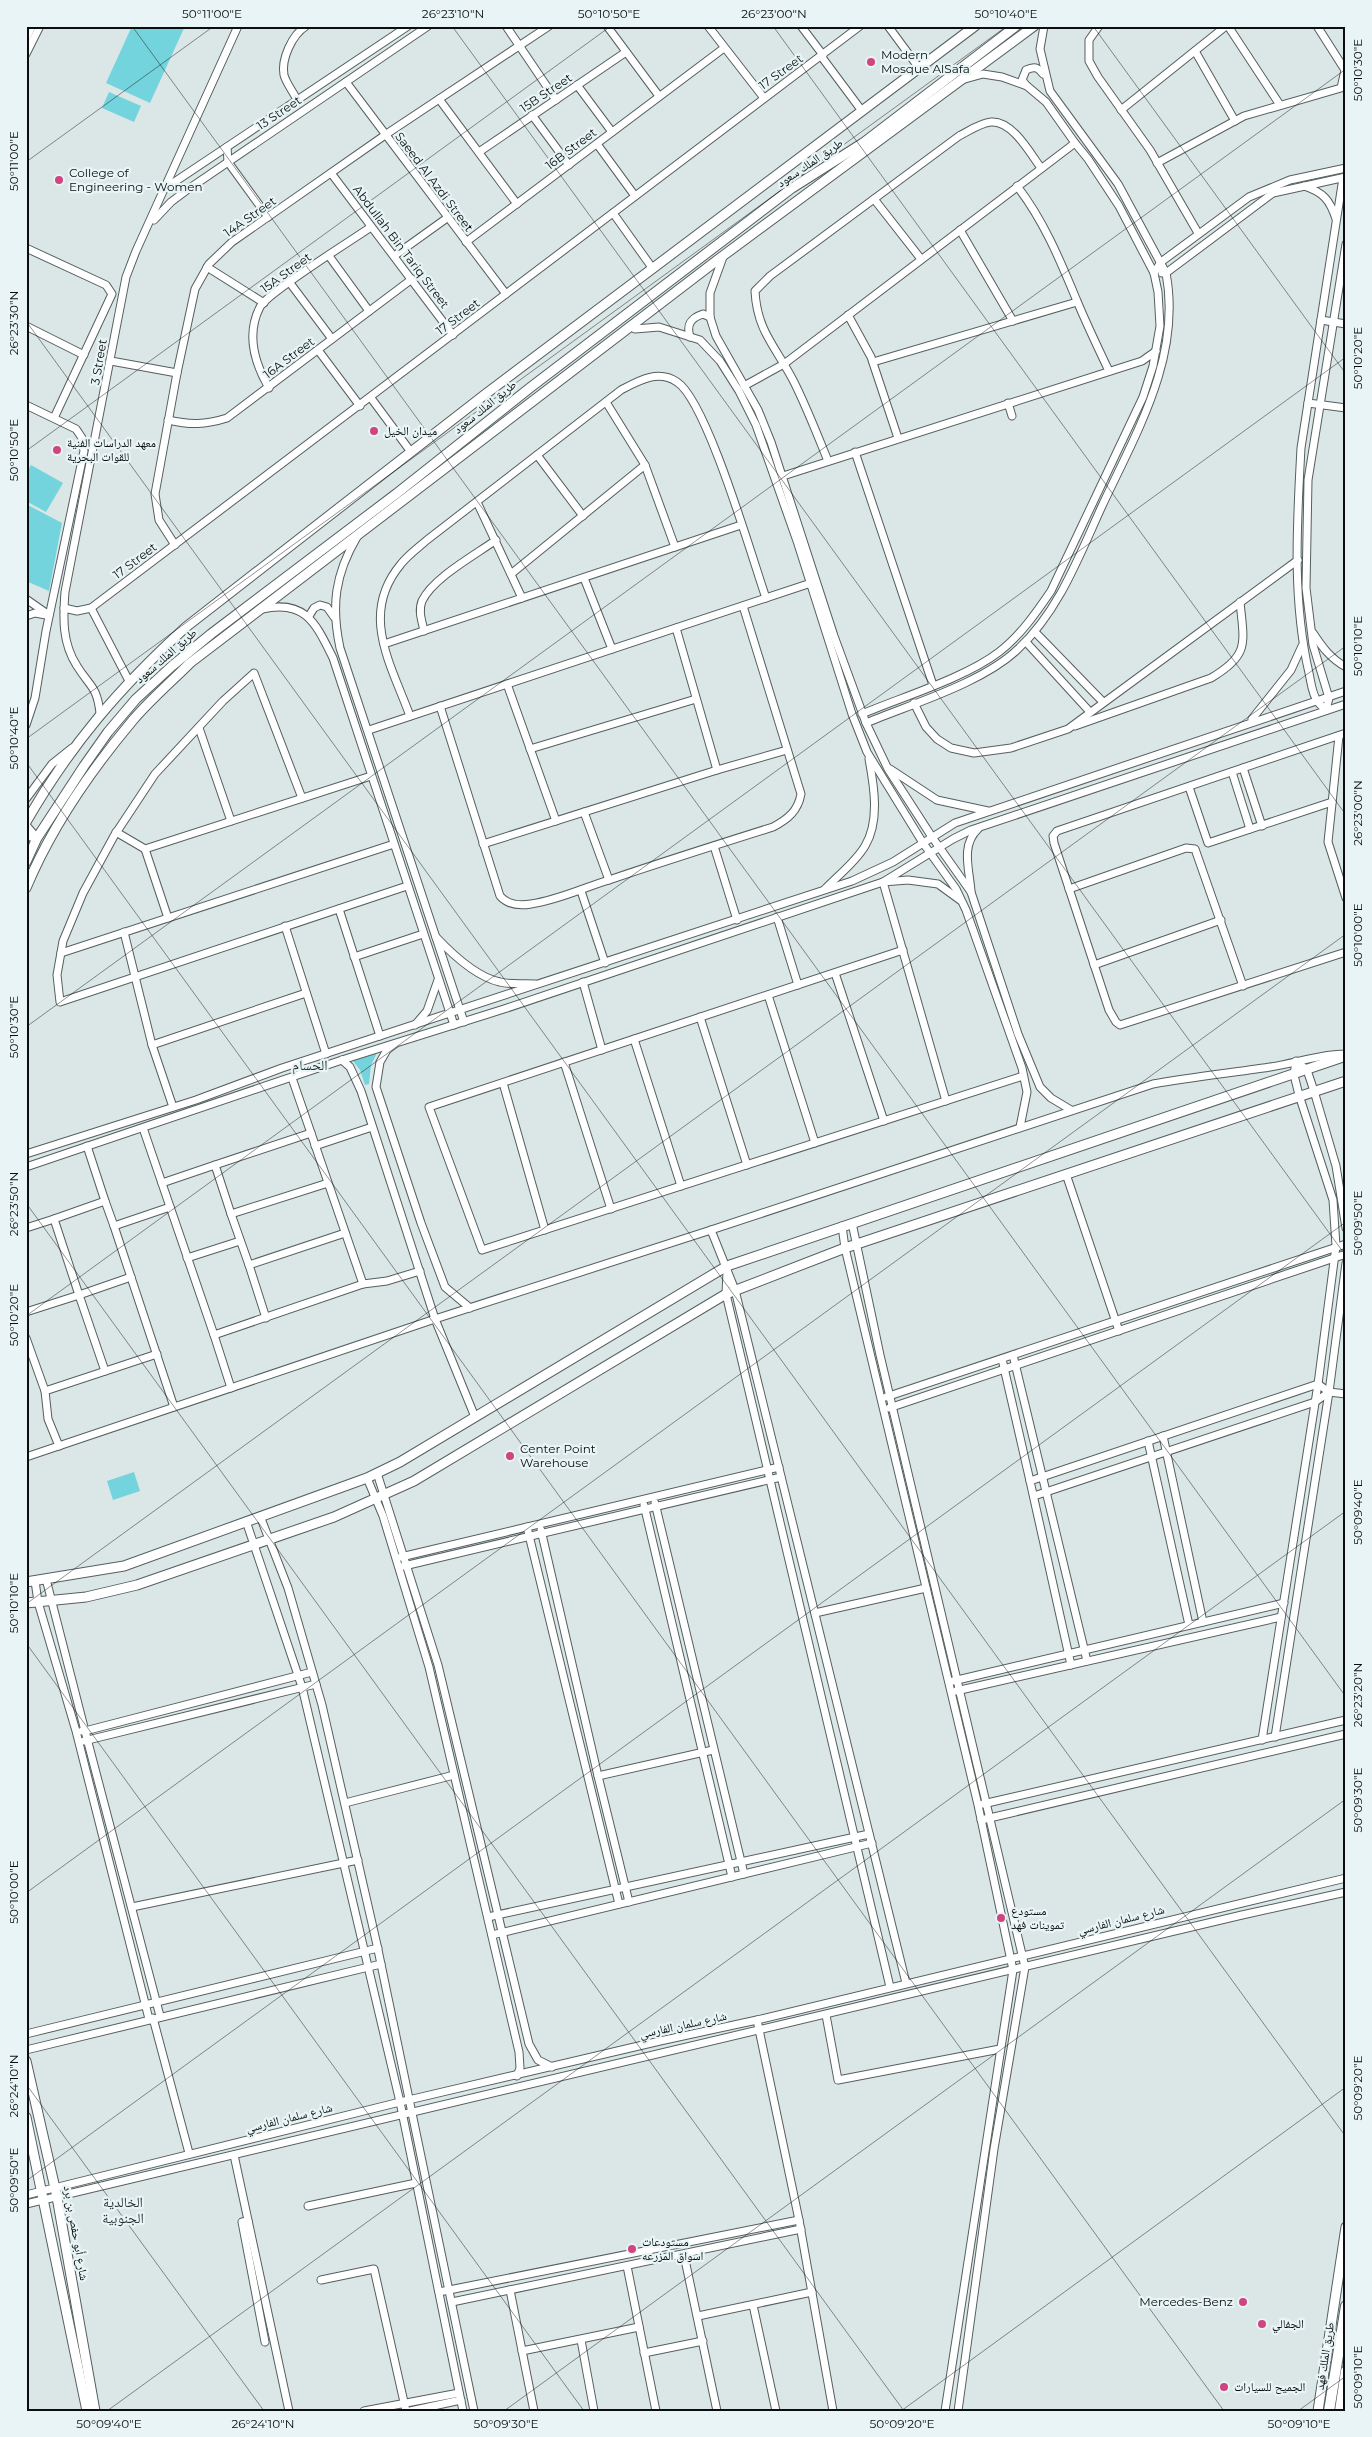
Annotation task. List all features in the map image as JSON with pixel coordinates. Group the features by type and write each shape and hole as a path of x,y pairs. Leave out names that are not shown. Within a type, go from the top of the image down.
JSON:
{"highway":[{"name":"طريق الملك فهد","path":"1329,2411 1346,2306"},
{"name":"طريق الملك فهد","path":"1340,2411 1346,2371"}],"main road":[{"name":"طريق الملك سعود","path":"26,823 53,776 100,713 129,681 222,596 975,26"},
{"name":"طريق الملك سعود","path":"26,862 37,838 108,732 136,699 172,666 396,494 531,387 792,188 863,143 1016,26"},
{"path":"26,888 38,858 72,803 134,720 190,664 724,255 965,79 1034,26"},
{"path":"30,1581 124,1566 367,1478 475,1417 727,1266 1294,1075 1346,1055"},
{"path":"26,1603 86,1597 137,1585 334,1517 414,1481 735,1290 856,1244 1299,1095 1346,1081"},
{"name":"شارع أبو حفص بن برد","path":"26,2061 56,2192 95,2411"},
{"name":"شارع أبو حفص بن برد","path":"26,2117 87,2411"},
{"path":"1318,2411 1346,2227"},
{"path":"1313,2411 1322,2376"}],"street":[{"path":"26,39 32,26"},
{"path":"26,54 40,26"},
{"name":"3 Street","path":"100,713 98,695 76,666 66,645 62,621 126,277 238,26"},
{"name":"13 Street","path":"166,189 408,26"},
{"name":"13 Street","path":"148,225 180,195 428,26"},
{"path":"506,26 556,100"},
{"name":"14A Street","path":"175,545 164,530 155,507 155,494 177,373 195,289 207,267 218,253 330,173 549,26"},
{"path":"607,26 659,96"},
{"path":"708,26 764,98"},
{"path":"801,26 862,111"},
{"name":"17 Street","path":"91,608 371,398 860,26"},
{"path":"888,26 919,68"},
{"path":"866,723 996,667 1035,632 1050,612 1072,571 1154,394 1168,328 1166,273 1118,184 1050,91 1040,49 1044,26"},
{"path":"1100,26 1089,40 1089,61 1157,163 1198,233"},
{"path":"1121,110 1227,26 1280,105"},
{"path":"1157,163 1235,121 1280,105 1341,88 1345,70 1317,26"},
{"path":"297,100 284,76 284,64 296,35 304,27"},
{"name":"16B Street","path":"466,242 724,48"},
{"path":"1196,50 1235,121"},
{"name":"15B Street","path":"479,152 626,52"},
{"path":"862,714 976,667 999,652 1037,612 1055,582 1143,397 1156,351 1160,326 1158,292 1154,273 1118,206 1088,159 1046,102 1022,80 1026,70 1032,67 1039,69 1045,76"},
{"path":"965,79 983,74 1002,77 1027,86"},
{"name":"Saeed Al Azdi Street","path":"346,82 384,136 506,294"},
{"path":"577,85 612,132"},
{"path":"439,99 517,204"},
{"path":"532,115 569,164"},
{"path":"828,461 807,410 784,364 763,331 756,306 755,291 770,276 959,136 992,122 1017,134 1041,168"},
{"path":"744,386 784,364 1075,143"},
{"path":"597,144 635,196"},
{"path":"227,147 228,162 268,217"},
{"path":"1154,273 1161,262 1249,197 1290,180 1346,168"},
{"name":"Abdullah Bin Tariq Street","path":"330,173 453,335"},
{"path":"1154,273 1166,273 1273,193 1345,178 1306,415 1299,490 1297,606 1303,646 1317,702 1326,710"},
{"path":"1017,186 1032,205 1054,245 1077,302 1109,371"},
{"path":"1304,186 1318,190 1329,200 1337,222"},
{"path":"166,189 180,195"},
{"path":"874,199 921,259"},
{"path":"612,214 653,268"},
{"path":"394,256 447,218"},
{"name":"15A Street","path":"269,388 260,372 254,350 255,324 260,306 371,227"},
{"path":"960,230 1013,321"},
{"path":"1326,710 1329,698 1313,645 1306,588 1308,480 1332,322 1342,288 1346,244"},
{"path":"26,248 106,285 111,292 109,304 54,418"},
{"path":"724,255 710,294 710,317 716,336 758,410 783,476 862,714 888,768 932,837 971,892"},
{"path":"329,256 369,311"},
{"path":"207,267 264,303"},
{"name":"16A Street","path":"168,420 190,425 208,424 227,418 412,279"},
{"path":"290,283 332,339"},
{"path":"873,362 1077,302"},
{"path":"690,337 688,326 695,317 703,314 710,317"},
{"path":"848,315 873,362 898,438"},
{"path":"1321,320 1346,324"},
{"path":"26,326 84,355"},
{"path":"635,329 659,327 700,340 720,361 756,425 811,584 839,677 867,752 874,786 874,806 865,846 824,891"},
{"path":"318,350 360,406"},
{"path":"783,476 1142,361 1156,351"},
{"path":"111,361 177,373"},
{"path":"410,716 380,632 380,610 386,586 401,563 476,502 621,390 642,379 660,375 678,382 691,397 706,426 766,598"},
{"path":"371,398 411,452"},
{"path":"606,402 645,465 675,547"},
{"path":"1008,403 1012,416"},
{"path":"1308,403 1346,408"},
{"path":"26,405 76,429 82,438 84,451 49,615 35,698 26,725"},
{"path":"1306,415 1315,434"},
{"path":"855,452 933,685"},
{"path":"537,455 582,516"},
{"path":"511,574 645,465"},
{"path":"476,502 496,540 522,598"},
{"path":"384,644 741,525"},
{"path":"358,536 346,556 334,604 340,648 464,1022"},
{"path":"424,631 420,613 422,601 430,590 442,579 496,540"},
{"path":"1068,729 1298,560"},
{"path":"584,578 612,649"},
{"path":"368,730 811,584"},
{"path":"26,599 49,615"},
{"path":"914,703 926,727 937,739 951,748 974,753 1011,748 1211,678 1236,662 1243,636 1240,602"},
{"path":"309,616 314,608 320,605 327,607 335,617"},
{"path":"260,610 277,606 288,606 309,616 319,629 333,658 454,1025"},
{"path":"440,706 500,896 506,903 531,904 581,891 609,880 773,827 785,821 799,805 801,794 743,606"},
{"path":"64,608 77,610 91,608 129,681"},
{"path":"26,616 35,613 49,615"},
{"path":"676,628 717,770"},
{"path":"1311,630 1321,646 1338,662 1346,666"},
{"path":"1035,632 1103,702"},
{"path":"1026,642 1092,711 1102,717"},
{"path":"1249,722 1257,716 1291,670 1303,646"},
{"path":"302,798 254,673 155,774 116,832 84,893 62,941 57,975 60,1002 407,886"},
{"path":"507,684 556,821"},
{"path":"26,1154 824,891 872,874 955,823 1249,722 1317,702 1346,691"},
{"path":"530,749 696,699"},
{"path":"26,1167 342,1060 464,1022 883,882 939,847 982,826 1346,704"},
{"path":"198,728 231,821"},
{"path":"1346,898 1328,842 1332,802 1343,734 1057,831 1054,836 1054,843 1110,1010 1116,1022 1120,1025 1346,952"},
{"path":"26,799 52,764 74,746"},
{"path":"483,844 717,770 787,750"},
{"path":"867,752 930,854 962,901 1024,1076 1027,1092 1020,1127"},
{"path":"888,768 937,800 961,807 991,811"},
{"path":"1244,768 1262,826"},
{"path":"1232,772 1250,829"},
{"path":"145,849 371,776"},
{"path":"1189,787 1208,843 1332,802"},
{"path":"584,812 609,880"},
{"path":"26,823 37,838"},
{"path":"982,826 971,837 967,852 971,892 1033,1076 1040,1087 1051,1098 1071,1110"},
{"path":"116,832 145,849 168,918"},
{"path":"26,836 37,838"},
{"path":"61,953 394,844"},
{"path":"714,846 737,920"},
{"path":"1069,889 1186,848 1195,849 1243,986"},
{"path":"883,882 908,880 938,884 962,901"},
{"path":"883,882 946,1101"},
{"path":"581,891 605,963"},
{"path":"339,908 380,1036"},
{"path":"777,917 798,985"},
{"path":"1094,964 1221,920"},
{"path":"285,926 326,1054"},
{"path":"124,932 152,1045 173,1107"},
{"path":"354,957 423,934"},
{"path":"434,935 449,951 482,974 499,982 540,984"},
{"path":"903,950 429,1107 482,1250 1024,1076"},
{"path":"835,973 884,1121"},
{"path":"415,1025 426,1011 438,979"},
{"path":"584,982 602,1050"},
{"path":"152,1045 306,993"},
{"path":"768,995 816,1143"},
{"path":"700,1018 747,1165"},
{"path":"634,1039 681,1186"},
{"path":"398,1042 387,1050 380,1062 376,1087 421,1223 445,1287 470,1308"},
{"path":"26,1457 435,1319 712,1230 1153,1084 1296,1062 1334,1054 1346,1055"},
{"path":"342,1060 350,1067 355,1076 435,1319 475,1417"},
{"path":"564,1062 611,1209"},
{"path":"1296,1062 1307,1070 1314,1091 1336,1166 1346,1228"},
{"path":"1262,1740 1318,1384 1336,1246 1334,1200 1299,1095 1294,1075 1296,1062"},
{"path":"292,1078 363,1284"},
{"path":"503,1082 545,1230"},
{"path":"316,1146 372,1127"},
{"path":"143,1128 214,1335 230,1388"},
{"path":"162,1183 311,1133"},
{"path":"87,1146 174,1407"},
{"path":"215,1165 266,1318"},
{"path":"1066,1174 1119,1331"},
{"path":"231,1214 328,1183"},
{"path":"26,1228 105,1201"},
{"path":"114,1226 170,1206"},
{"path":"54,1219 105,1371"},
{"path":"852,1223 892,1407 991,1817 1025,1967 994,2149 958,2411"},
{"path":"842,1226 845,1248 978,1805 1012,1970 945,2411"},
{"path":"712,1230 735,1290 906,1983"},
{"path":"249,1265 345,1233"},
{"path":"187,1258 240,1241"},
{"path":"881,1399 1346,1244"},
{"path":"884,1410 1346,1254"},
{"path":"1275,1737 1329,1392 1346,1263"},
{"path":"727,1266 726,1294 890,1987"},
{"path":"214,1335 363,1284 388,1281 420,1271"},
{"path":"26,1312 131,1277"},
{"path":"26,1338 45,1391 48,1419 59,1446"},
{"path":"45,1391 157,1354"},
{"path":"1013,1355 1087,1661"},
{"path":"1002,1359 1071,1665"},
{"path":"1318,1384 1329,1392 1346,1394"},
{"path":"1030,1481 1318,1384"},
{"path":"1034,1496 1315,1402 1329,1392"},
{"path":"1162,1436 1203,1622"},
{"path":"1148,1441 1189,1625"},
{"path":"396,1558 779,1467"},
{"path":"377,1473 386,1495 438,1665 532,2052 538,2060 553,2068"},
{"path":"398,1568 781,1477"},
{"path":"367,1478 396,1558 429,1667 519,2052 520,2068 517,2076"},
{"path":"653,1497 712,1750 744,1874"},
{"path":"643,1499 732,1877"},
{"path":"260,1516 288,1588 316,1684 345,1803 378,1948 474,2411"},
{"path":"246,1521 302,1687 345,1862 400,2102 463,2411"},
{"path":"540,1524 600,1785 630,1902"},
{"path":"527,1527 619,1904"},
{"path":"46,1579 158,2003 154,2018"},
{"path":"30,1581 76,1731 146,2006 154,2018 189,2153"},
{"path":"815,1613 926,1588"},
{"path":"948,1682 1284,1603"},
{"path":"951,1692 1281,1617"},
{"path":"76,1731 85,1731 312,1672"},
{"path":"79,1742 316,1684"},
{"path":"978,1805 1346,1720"},
{"path":"981,1820 1346,1734"},
{"path":"598,1776 712,1750"},
{"path":"345,1803 454,1775"},
{"path":"590,1788 600,1785"},
{"path":"488,1917 869,1834"},
{"path":"492,1935 872,1843"},
{"path":"132,1907 358,1860"},
{"name":"شارع سلمان الفارسي","path":"56,2192 189,2153 1010,1960 1346,1878"},
{"name":"شارع سلمان الفارسي","path":"26,2195 43,2195 234,2155 413,2114 1346,1892"},
{"path":"26,2034 378,1948"},
{"path":"26,2050 381,1964"},
{"path":"826,2015 838,2080 1000,2049"},
{"path":"757,2020 801,2229 833,2411"},
{"path":"234,2155 289,2411"},
{"path":"308,2206 416,2183"},
{"name":"شارع سلمان الفارسي","path":"26,2204 43,2195"},
{"path":"248,2220 242,2222 265,2342"},
{"path":"439,2292 799,2220"},
{"path":"452,2302 801,2229"},
{"path":"684,2255 717,2411"},
{"path":"627,2266 656,2411"},
{"path":"321,2280 374,2269 405,2407"},
{"path":"510,2290 534,2411"},
{"path":"698,2316 812,2292"},
{"path":"753,2305 776,2411"},
{"path":"522,2351 639,2327"},
{"path":"581,2340 594,2411"},
{"path":"644,2353 703,2341"},
{"path":"364,2411 405,2407 460,2396"},
{"path":"410,2411 460,2396"}],"shaded area":[{"path":"132,26 185,26 150,103 106,83"},
{"path":"109,92 141,106 134,122 102,108"},
{"path":"31,465 63,483 46,512 26,501 26,474"},
{"path":"26,504 62,523 49,591 26,581"},
{"path":"377,1053 371,1065 369,1084 365,1085 360,1070 353,1061"},
{"path":"134,1472 140,1491 113,1500 107,1481"}],"place":[{"name":"Modern Mosque AlSafa","path":"871,62"},
{"name":"College of Engineering - Women","path":"59,180"},
{"name":"ميدان الخيل","path":"374,431"},
{"name":"معهد الدراسات الفنية للقوات البحرية","path":"57,450"},
{"name":"Center Point Warehouse","path":"510,1456"},
{"name":"مستودع تموينات فهد","path":"1001,1918"},
{"name":"مستودعات اسواق المزرعه","path":"632,2249"},
{"name":"Mercedes-Benz","path":"1243,2302"},
{"name":"الجفالي","path":"1262,2324"},
{"name":"الجميح للسيارات","path":"1224,2387"}],"district":[{"name":"الحسام","path":"310,1065"},
{"name":"الخالدية الجنوبية","path":"123,2210"}]}
